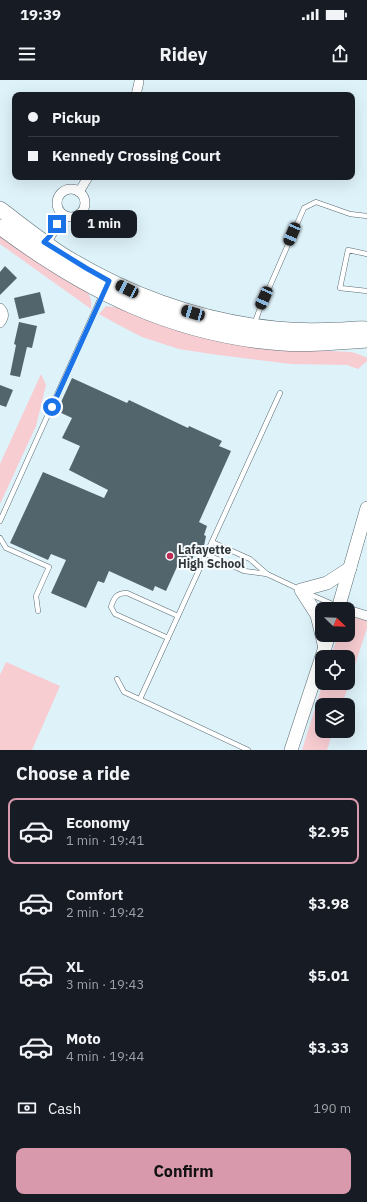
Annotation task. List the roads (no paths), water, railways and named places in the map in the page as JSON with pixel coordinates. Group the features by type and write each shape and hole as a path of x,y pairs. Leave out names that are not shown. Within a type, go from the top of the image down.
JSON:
{"main road":[{"path":"0,209 44,242 86,268 106,287 141,310 169,320 226,335 283,343 360,341 367,352"},
{"path":"0,226 63,271 106,287 151,299 207,317 254,326 308,330 367,329"},
{"path":"21,242 44,242"},
{"path":"344,602 350,568 367,508"},
{"path":"325,648 317,615 301,590 327,583 350,568"},
{"path":"291,750 327,642"}],"street":[{"path":"137,92 139,81"},
{"path":"78,192 86,180"},
{"path":"67,190 78,192 84,200 84,206 81,212 73,217 63,215 58,207 57,201 60,196 67,190"},
{"path":"44,242 50,236 63,215"},
{"path":"0,308 4,315 0,323"},
{"path":"355,612 367,616"}],"lane":[{"path":"254,326 259,311 304,208 316,202 350,214 367,216"},
{"path":"367,254 348,250 340,288 367,291"},
{"path":"0,521 106,287"},
{"path":"140,699 280,393"},
{"path":"0,538 6,548 49,567 36,596 38,611"},
{"path":"212,542 250,558 267,574"},
{"path":"206,554 244,571 267,574 328,602"},
{"path":"168,638 115,614 111,607 114,598 120,593 127,593 178,616"},
{"path":"117,679 124,692 248,750"}],"place":[{"name":"Lafayette High School","path":"170,556"}]}
